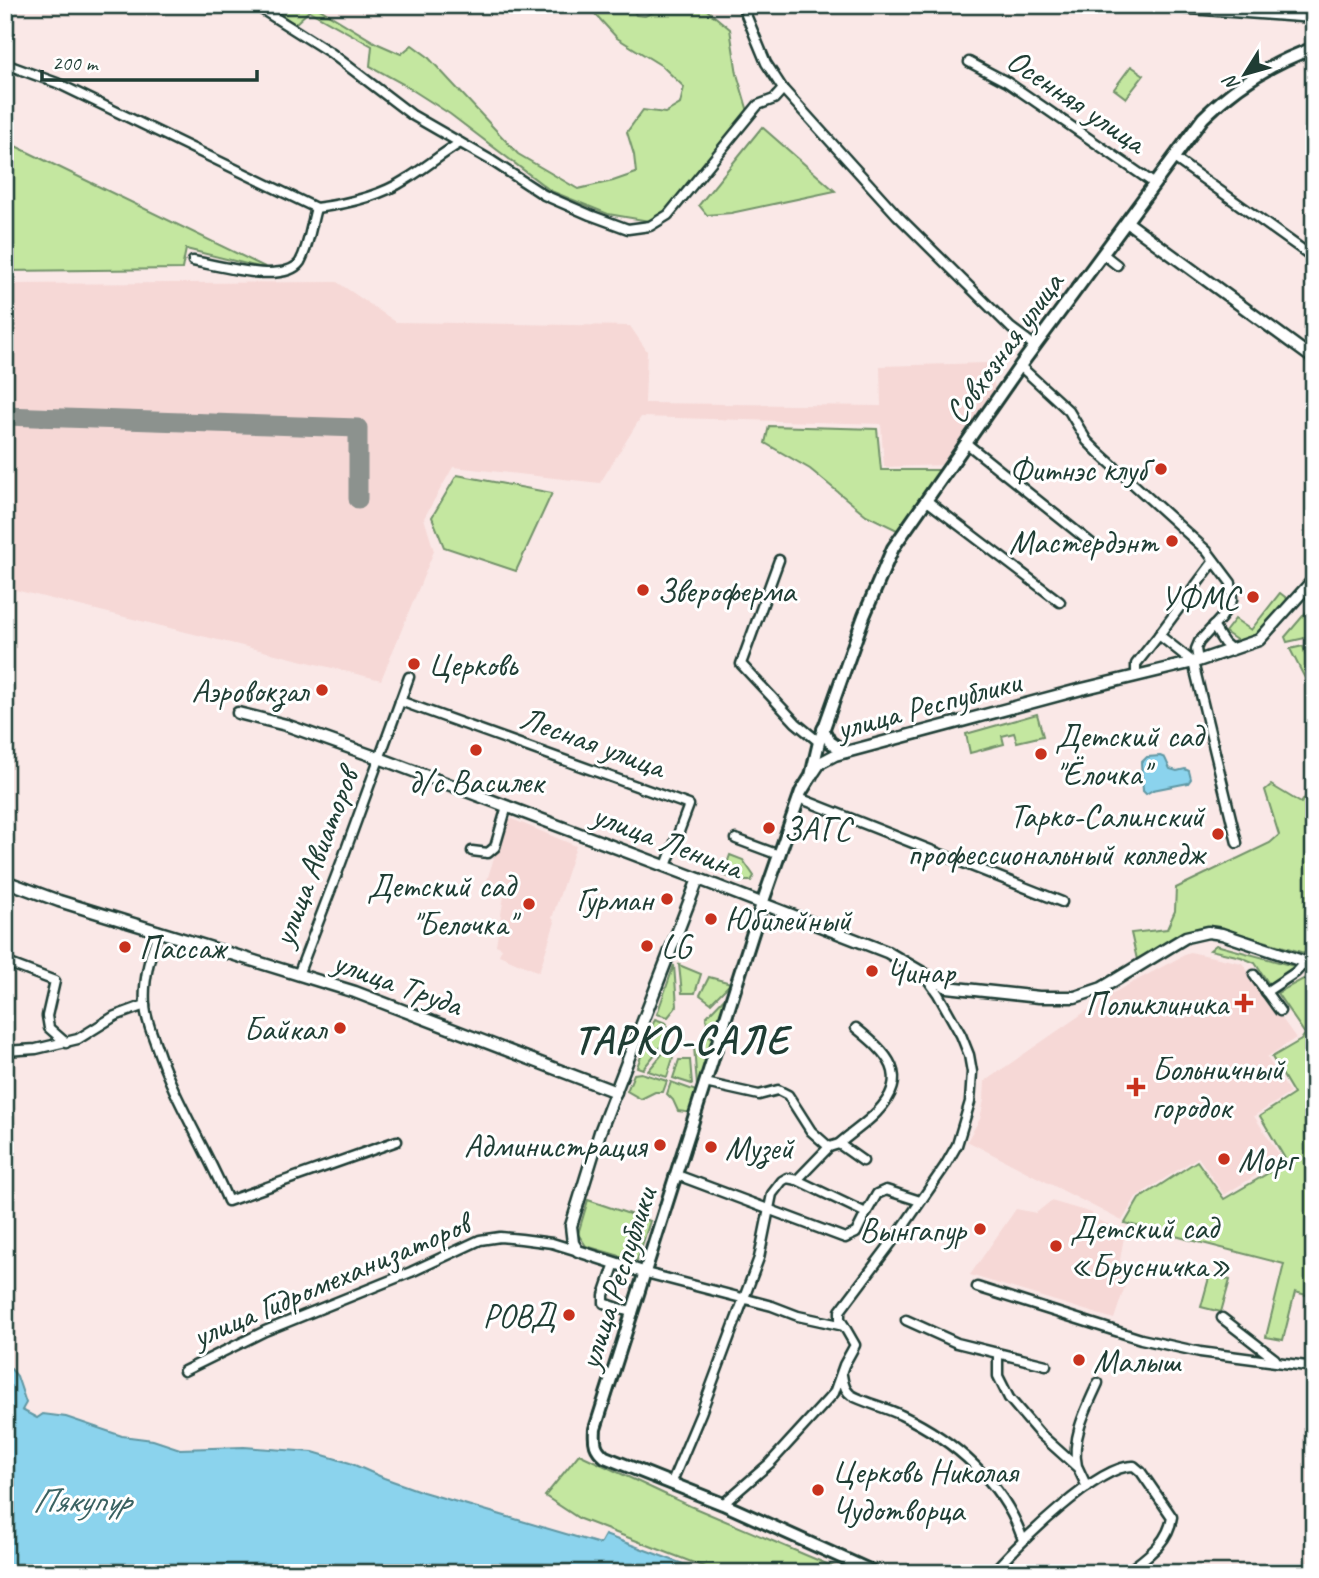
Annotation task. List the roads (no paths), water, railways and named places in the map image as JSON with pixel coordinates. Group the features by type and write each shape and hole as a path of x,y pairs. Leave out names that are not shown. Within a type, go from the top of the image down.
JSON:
{"main road":[{"name":"Совхозная улица","path":"811,776 823,729 864,616 893,548 926,500 1020,366 1203,118 1227,95 1262,71 1314,48"},
{"path":"823,729 830,742 845,752"},
{"name":"улица Республики","path":"671,1484 606,1457 597,1450 594,1442 595,1429 762,904 799,798 811,776"},
{"path":"671,1484 723,1504 876,1573"}],"street":[{"path":"255,5 331,53 412,115 544,195 628,229 650,226 668,215 758,105 774,99 783,89"},
{"path":"742,5 766,63 783,89 897,215 1012,328 1035,346"},
{"path":"1134,5 1264,10 1314,18"},
{"name":"Осенняя улица","path":"970,62 1007,82 1155,184"},
{"path":"5,64 57,83 316,208 359,200 384,191 404,181 460,143"},
{"path":"1174,158 1314,258"},
{"path":"193,261 261,273 292,270 300,261 316,208"},
{"path":"1127,222 1314,359"},
{"path":"1103,254 1117,265"},
{"path":"1020,366 1069,411 1087,441 1207,551 1231,583 1232,600 1196,649 1195,661 1237,844"},
{"path":"966,443 1091,543"},
{"path":"926,500 1060,601"},
{"path":"779,560 741,664 796,723 819,742"},
{"path":"1136,675 1136,664 1214,561"},
{"name":"улица Республики","path":"811,776 820,763 845,752 1232,650 1264,637 1314,579"},
{"path":"1213,626 1232,650"},
{"path":"1159,635 1195,661"},
{"name":"улица Авиаторов","path":"298,975 409,677"},
{"name":"Лесная улица","path":"400,701 689,805 666,866"},
{"name":"улица Ленина","path":"238,713 286,725 666,866 887,952 938,984 956,989 1039,997 1075,997 1102,988 1186,937 1208,932 1222,934 1309,963"},
{"path":"799,798 1062,902"},
{"path":"472,851 488,853 495,847 507,806"},
{"path":"736,839 779,855"},
{"path":"561,1246 572,1226 600,1132 698,879"},
{"name":"улица Труда","path":"6,882 397,1007 616,1092"},
{"path":"159,931 149,956 145,1004 160,1058 177,1100 212,1162 228,1201 397,1141"},
{"path":"5,962 55,981 47,1016 49,1028 66,1043"},
{"path":"1266,992 1309,963"},
{"name":"улица Ленина","path":"844,1326 840,1319 841,1311 879,1261 957,1144 971,1102 972,1072 969,1055 961,1035 925,975"},
{"path":"1254,975 1280,1011"},
{"path":"943,1003 948,994 956,989"},
{"path":"5,1051 36,1049 78,1039 115,1016 145,1004"},
{"path":"797,1180 829,1147 839,1144 876,1114 888,1100 894,1086 894,1068 883,1051 856,1028"},
{"path":"705,1083 759,1095 778,1090 788,1095 803,1121 829,1147"},
{"path":"839,1144 863,1161"},
{"path":"677,1175 845,1238 851,1237 861,1228 877,1194 886,1189 920,1201"},
{"path":"671,1484 701,1413 759,1258 770,1202 776,1186 787,1178 797,1180 866,1213"},
{"path":"572,1226 573,1243 578,1251 798,1316 844,1326 852,1336 855,1345 834,1393 770,1463 723,1504"},
{"name":"улица Гидромеханизаторов","path":"184,1371 265,1331 411,1272 480,1240 500,1237 578,1251"},
{"path":"615,1263 604,1295 604,1303 633,1313"},
{"path":"977,1287 1141,1339 1200,1352 1314,1367"},
{"path":"1222,1318 1278,1361"},
{"path":"906,1320 957,1343 1046,1365"},
{"path":"998,1354 998,1376 1009,1398 1039,1433 1077,1468 1087,1487"},
{"path":"842,1373 850,1394"},
{"path":"1077,1468 1074,1447 1098,1383"},
{"path":"834,1393 850,1394 933,1430 981,1472 1014,1517 1023,1540"},
{"path":"992,1573 1023,1540 1087,1487 1118,1469 1134,1466 1172,1517 1164,1540 1126,1573"}],"water":[{"path":"1147,757 1165,758 1170,769 1189,771 1191,779 1188,783 1146,794 1143,791 1141,763"},
{"name":"Пякупур","path":"5,1369 11,1369 17,1376 26,1403 22,1410 37,1418 43,1414 66,1417 122,1436 153,1440 180,1449 244,1447 313,1452 350,1463 423,1492 600,1544 605,1535 707,1573 5,1573"}],"place":[{"name":"Фитнэс клуб","path":"1161,469"},
{"name":"Мастердэнт","path":"1172,541"},
{"name":"Звероферма","path":"643,590"},
{"name":"УФМС","path":"1253,597"},
{"name":"Церковь","path":"414,664"},
{"name":"Аэровокзал","path":"322,690"},
{"name":"д/с Василек","path":"476,750"},
{"name":"Детский сад \"Ёлочка\"","path":"1041,754"},
{"name":"ЗАГС","path":"769,828"},
{"name":"Тарко-Салинский профессиональный колледж","path":"1218,834"},
{"name":"Гурман","path":"667,899"},
{"name":"Детский сад \"Белочка\"","path":"529,904"},
{"name":"Юбилейный","path":"711,919"},
{"name":"LG","path":"647,946"},
{"name":"Пассаж","path":"125,947"},
{"name":"Чинар","path":"872,971"},
{"name":"Поликлиника","path":"1244,1003"},
{"name":"Байкал","path":"340,1028"},
{"name":"Больничный городок","path":"1136,1087"},
{"name":"Администрация","path":"660,1145"},
{"name":"Музей","path":"711,1147"},
{"name":"Морг","path":"1224,1159"},
{"name":"Вынгапур","path":"980,1229"},
{"name":"Детский сад «Брусничка»","path":"1056,1246"},
{"name":"РОВД","path":"569,1315"},
{"name":"Малыш","path":"1079,1360"},
{"name":"Церковь Николая Чудотворца","path":"818,1490"}],"district":[{"name":"ТАРКО-САЛЕ","path":"682,1039"}]}
